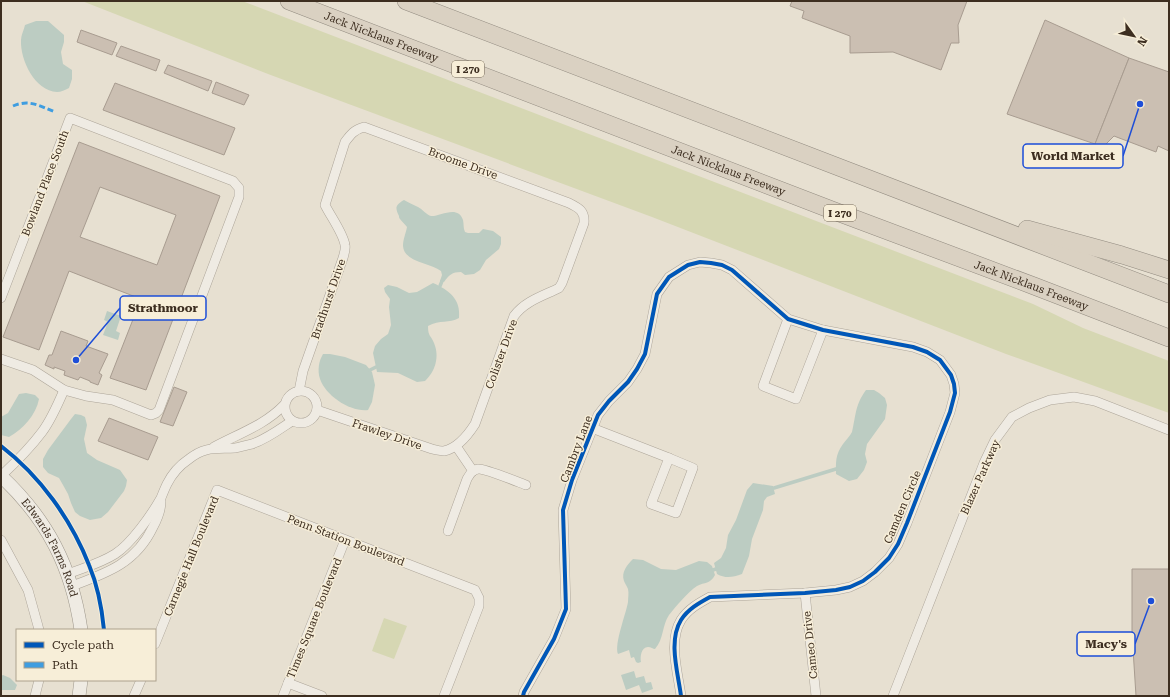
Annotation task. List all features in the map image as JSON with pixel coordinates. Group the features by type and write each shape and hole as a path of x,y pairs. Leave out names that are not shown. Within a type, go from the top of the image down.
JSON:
{"highway":[{"name":"Jack Nicklaus Freeway","path":"290,1 837,212 1169,338"},
{"path":"406,1 1169,294"},
{"path":"936,204 1122,255 1169,270"}],"street":[{"name":"Bowland Place South","path":"1,298 70,118 233,181 239,188 239,197 159,410 151,415 114,400 86,396 64,390"},
{"name":"Broome Drive","path":"345,142 357,129 364,128 569,203 583,212"},
{"name":"Bradhurst Drive","path":"299,391 303,371 346,247 342,236 325,205 345,142"},
{"name":"Colister Drive","path":"456,446 468,435 475,424 514,316 525,304 559,288 562,284 584,223 585,217 583,212"},
{"name":"Cambry Lane","path":"523,696 554,639 566,609 563,510 572,480 598,415 609,401 628,382 645,354 657,294 669,277 688,264 700,262 722,265 732,270 788,319 823,330"},
{"path":"788,319 763,386 796,398 823,330"},
{"name":"Camden Circle","path":"681,696 674,647 676,632 681,620 699,603 710,598 805,593 850,587 863,581 875,572 889,558 898,544 907,523 950,412 955,393 951,375 940,360 927,352 913,347 823,330"},
{"path":"1,358 33,370 64,390 60,401 43,431 18,460 1,476"},
{"path":"68,574 116,554 132,538 154,509 167,484 176,471 189,458 202,451 213,448 260,424 278,412 284,405 289,395 294,392 307,392 313,396 317,402 316,415 308,422 302,424 297,423 288,417 284,405"},
{"name":"Blazer Parkway","path":"893,696 984,463 995,440 1012,417 1029,408 1050,400 1074,397 1095,401 1169,430"},
{"name":"Frawley Drive","path":"317,410 432,449 445,451 456,446"},
{"path":"213,448 236,448 254,443 292,421"},
{"path":"592,428 669,458 693,468 676,513 651,504 669,458"},
{"path":"456,446 473,471"},
{"path":"448,531 467,479 473,471 481,469 526,485"},
{"name":"Edwards Farms Road","path":"1,476 18,492 33,510 50,535 60,554 72,586 80,629"},
{"name":"Penn Station Boulevard","path":"217,490 475,590 479,598 479,606 444,696"},
{"name":"Carnegie Hall Boulevard","path":"156,642 217,490"},
{"path":"72,586 101,576 114,569 126,561 141,547 158,516 161,507 161,497"},
{"path":"1,540 28,590 38,629"},
{"name":"Times Square Boulevard","path":"283,696 345,540"},
{"name":"Cameo Drive","path":"805,593 816,696"},
{"path":"35,696 39,681"},
{"path":"79,696 81,681"},
{"path":"134,696 141,681"},
{"path":"288,683 322,696"}],"green space":[{"path":"82,1 242,1 1033,304 1083,328 1169,361 1169,413 1006,354 652,217 268,74"},
{"path":"384,618 407,626 394,659 372,651"}],"shaded area":[{"path":"36,21 48,21 64,35 64,42 61,52 63,64 72,70 72,79 69,88 63,91 57,92 42,86 30,73 26,65 21,48 21,36 25,25"},
{"path":"404,200 431,216 448,212 461,215 465,232 479,233 483,229 493,231 501,237 499,249 486,260 480,270 474,274 465,275 461,272 453,273 444,282 440,281 442,275 441,271 418,262 408,256 404,251 403,243 407,227 399,218 396,209 397,205"},
{"path":"433,283 449,292 456,300 459,318 428,326 429,334 436,348 437,354 436,364 429,377 425,381 417,382 398,373 377,372 373,353 375,346 388,334 391,325 389,307 390,299 384,288 388,285 397,287 409,293 417,292"},
{"path":"107,311 121,316 116,331 120,333 118,340 103,335 108,322 104,320"},
{"path":"323,354 345,357 366,365 372,372 375,385 372,402 368,410 361,410 346,406 333,397 323,385 320,379 319,369"},
{"path":"866,390 874,390 885,398 887,405 885,419 867,444 865,454 867,462 864,470 857,479 849,481 836,474 836,459 840,448 852,432 858,405"},
{"path":"26,393 35,395 39,399 35,411 24,426 19,430 9,437 1,435 1,417 8,413 19,394"},
{"path":"75,414 85,417 87,425 84,439 87,453 97,460 120,470 127,480 124,491 108,512 101,518 90,520 75,512 68,494 59,478 48,473 43,467 43,459 48,450"},
{"path":"753,483 773,486 775,494 767,497 764,501 763,510 752,539 749,556 742,574 730,577 720,576 717,574 714,563 721,558 726,548 728,535 736,520 747,490"},
{"path":"633,559 643,560 661,569 676,570 699,561 707,562 712,566 715,575 709,581 697,586 679,603 669,615 665,623 658,645 655,649 646,647 642,650 641,662 638,663 634,657 631,658 629,650 618,654 617,649 628,602 628,588 624,581 623,575 627,566"},
{"path":"634,671 636,678 644,676 646,683 651,682 653,689 642,693 639,685 626,690 621,675"},
{"path":"3,675 10,678 17,685 15,690 1,690 1,676"}],"building":[{"path":"792,1 967,1 958,25 959,43 951,43 941,70 893,52 850,53 850,36 802,18 804,11 790,6"},
{"path":"1045,20 1129,58 1095,144 1007,114"},
{"path":"81,30 117,43 112,55 77,42"},
{"path":"121,46 160,60 156,71 116,56"},
{"path":"1129,58 1169,72 1169,151 1158,146 1156,152 1114,136 1102,148 1095,144"},
{"path":"168,65 212,81 208,91 164,73"},
{"path":"216,82 249,95 244,105 212,93"},
{"path":"115,83 235,128 224,155 103,110"},
{"path":"79,142 220,196 146,390 110,378 141,299 69,271 39,350 3,337","holes":["100,187 176,215 157,265 80,237"]},
{"path":"61,331 88,341 86,346 108,354 99,373 102,375 98,385 80,377 78,380 64,375 65,371 54,367 54,369 45,365 49,355 52,355"},
{"path":"174,387 187,392 173,426 160,422"},
{"path":"109,418 158,437 148,460 98,441"},
{"path":"1132,569 1169,569 1169,696 1136,696 1132,633"}],"waterway":[{"path":"440,286 442,281"},
{"path":"370,370 376,367"},
{"path":"774,488 836,469"}],"marked path":[{"path":"13,106 29,103 55,112"}],"cycle path":[{"path":"523,696 554,639 566,609 563,510 572,480 598,415 609,401 628,382 645,354 657,294 669,277 688,265 700,262 722,265 732,270 788,319 823,330 913,347 927,352 940,360 951,375 955,393 950,412 907,523 898,544 889,558 875,572 863,581 850,587 805,593 710,597 690,609 681,620 677,628 674,647 681,696"},
{"path":"1,446 29,471 41,485 64,515 73,531 82,548 97,588 104,629"}],"place":[{"name":"World Market","path":"1140,104"},
{"name":"Strathmoor","path":"76,360"},
{"name":"Macy's","path":"1151,601"}]}
